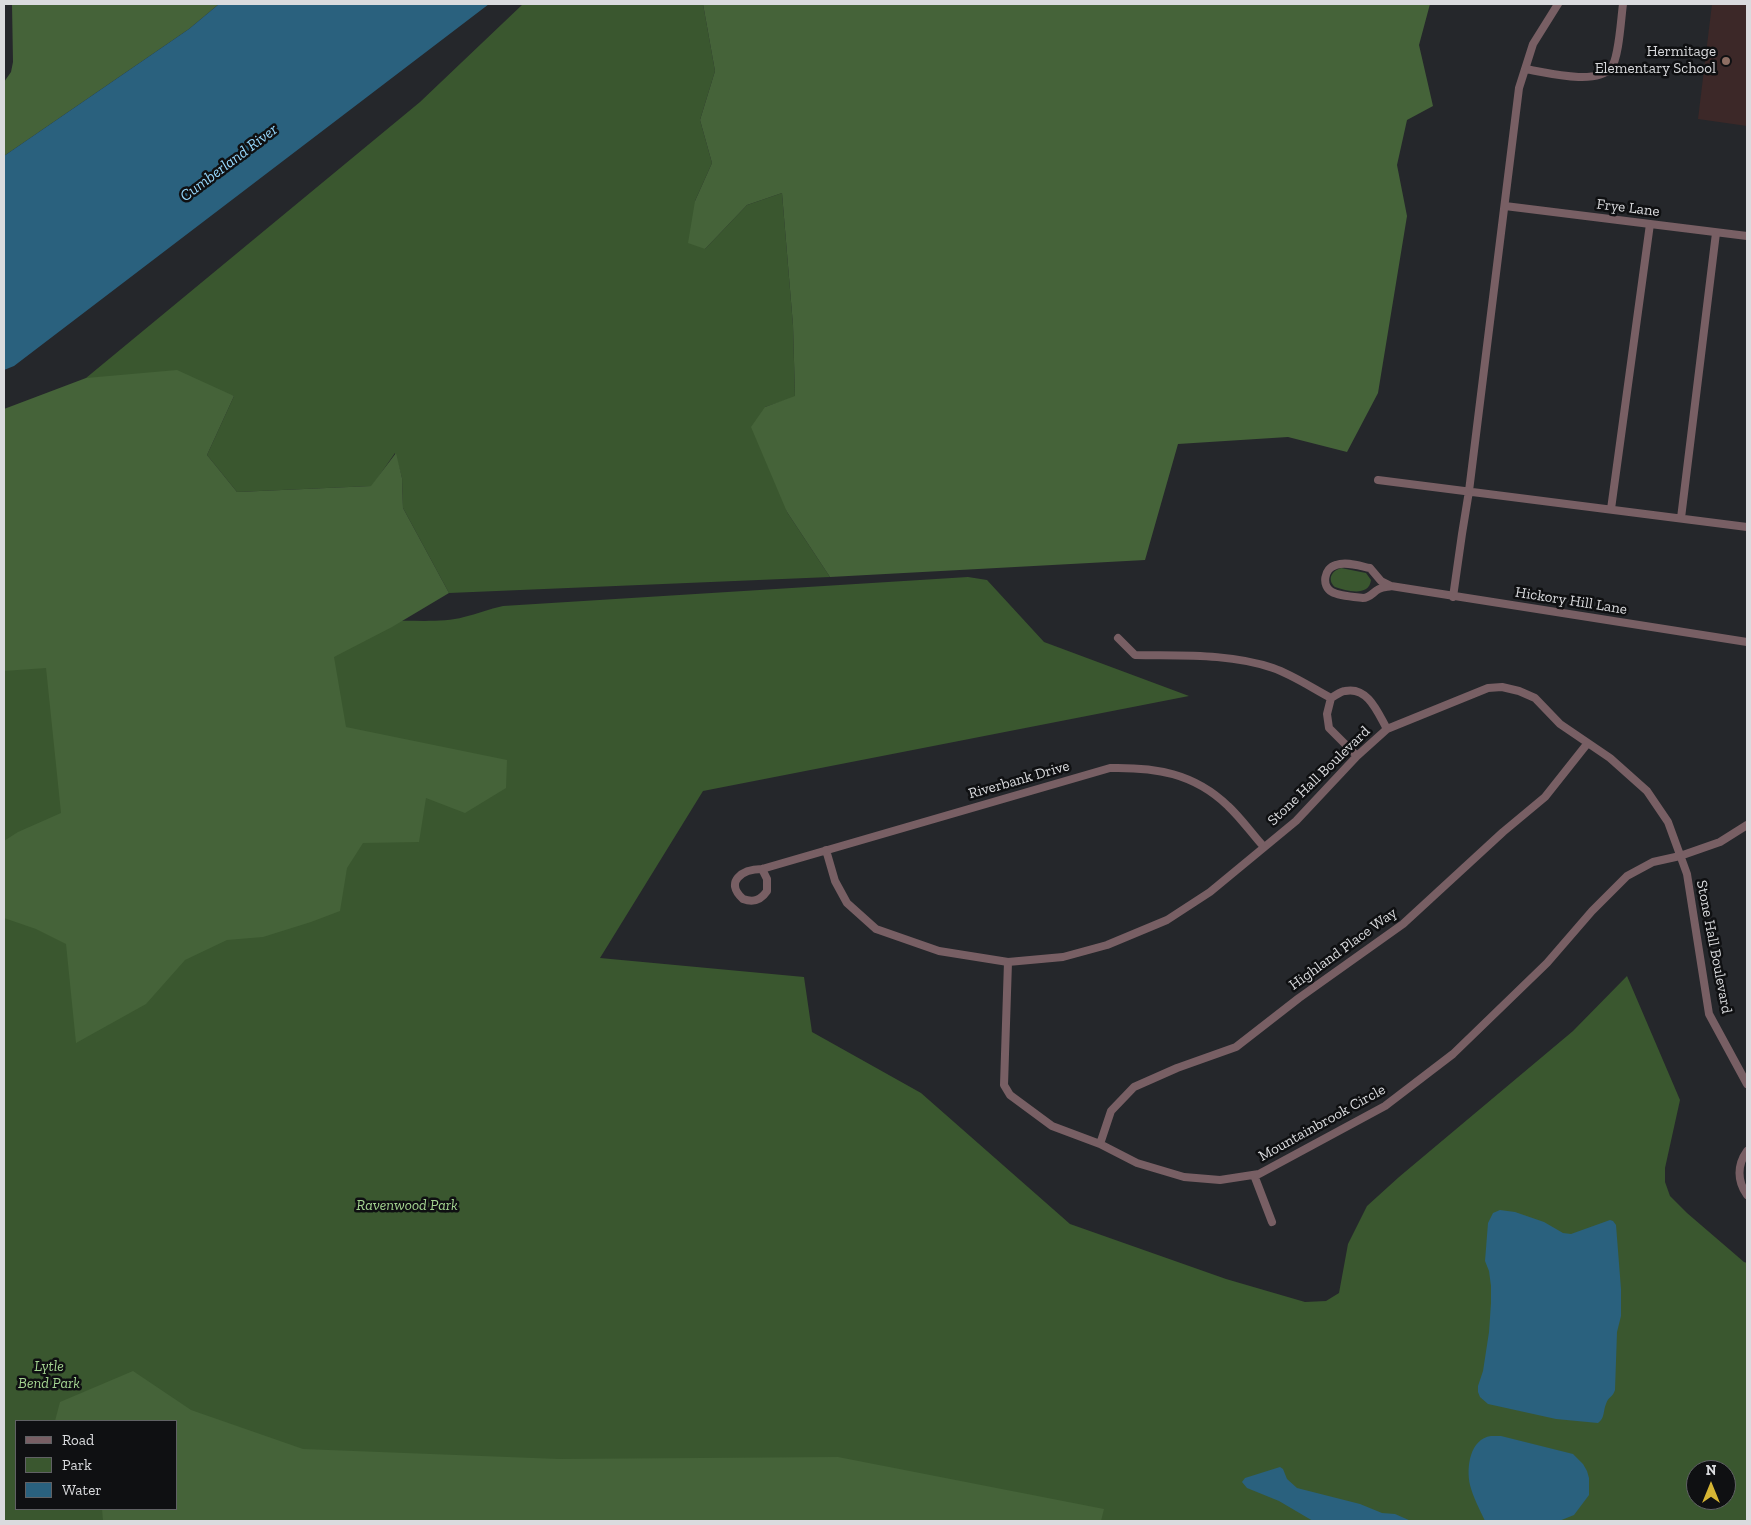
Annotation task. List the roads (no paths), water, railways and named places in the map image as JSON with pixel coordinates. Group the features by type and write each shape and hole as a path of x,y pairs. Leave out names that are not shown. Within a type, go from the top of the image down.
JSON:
{"street":[{"path":"1454,597 1519,88 1533,44 1558,4"},
{"path":"1525,69 1584,78 1602,74 1611,68 1616,57 1623,4"},
{"name":"Frye Lane","path":"1505,206 1747,236"},
{"path":"1611,510 1650,224"},
{"path":"1681,518 1716,233"},
{"path":"1378,480 1747,527"},
{"name":"Hickory Hill Lane","path":"1391,586 1381,588 1365,598 1335,594 1329,591 1325,575 1329,568 1344,563 1370,568 1381,581 1391,586 1747,642"},
{"path":"1118,638 1135,655 1229,658 1273,668 1331,698"},
{"name":"Stone Hall Boulevard","path":"826,850 835,881 848,903 876,928 939,951 1008,962 1062,957 1107,945 1167,920 1210,892 1296,820 1357,756 1387,729 1488,688 1519,691 1535,698 1560,724 1610,758 1647,791 1668,822 1686,874 1710,1014 1747,1084"},
{"path":"1357,756 1329,728 1327,714 1331,698 1345,690 1359,691 1369,698 1387,729"},
{"name":"Highland Place Way","path":"1100,1144 1111,1111 1134,1087 1177,1068 1236,1047 1299,998 1403,924 1503,832 1545,797 1587,744"},
{"name":"Riverbank Drive","path":"762,869 767,879 767,891 760,899 755,901 744,899 740,896 736,884 739,875 752,869 762,869 1110,768 1137,767 1164,771 1204,787 1229,806 1264,847"},
{"name":"Mountainbrook Circle","path":"1008,962 1004,1084 1010,1095 1052,1126 1100,1144 1137,1163 1184,1177 1220,1180 1260,1174 1385,1106 1453,1054 1547,963 1592,911 1628,876 1653,862 1680,856 1720,842 1747,825"},
{"path":"1747,1151 1741,1161 1739,1173 1741,1184 1747,1195"},
{"path":"1254,1174 1272,1222"}],"water":[{"name":"Cumberland River","path":"219,4 489,4 14,366 4,370 4,156 189,29"},
{"path":"1500,1210 1515,1212 1544,1222 1563,1233 1571,1234 1610,1220 1616,1225 1621,1316 1617,1332 1615,1390 1607,1402 1603,1417 1598,1423 1556,1419 1488,1404 1480,1397 1478,1386 1483,1371 1491,1303 1489,1271 1485,1261 1488,1223 1493,1213"},
{"path":"1491,1436 1501,1436 1573,1454 1583,1464 1589,1478 1589,1495 1574,1515 1559,1521 1485,1521 1471,1490 1469,1462 1478,1442"},
{"path":"1280,1467 1283,1469 1287,1479 1297,1488 1360,1504 1382,1513 1395,1514 1411,1521 1313,1521 1279,1501 1247,1488 1242,1482 1245,1478"}],"place":[{"name":"Hermitage Elementary School","path":"1726,61"}],"park label":[{"name":"Ravenwood Park","path":"407,1206"},
{"name":"Lytle Bend Park","path":"49,1376"}]}
